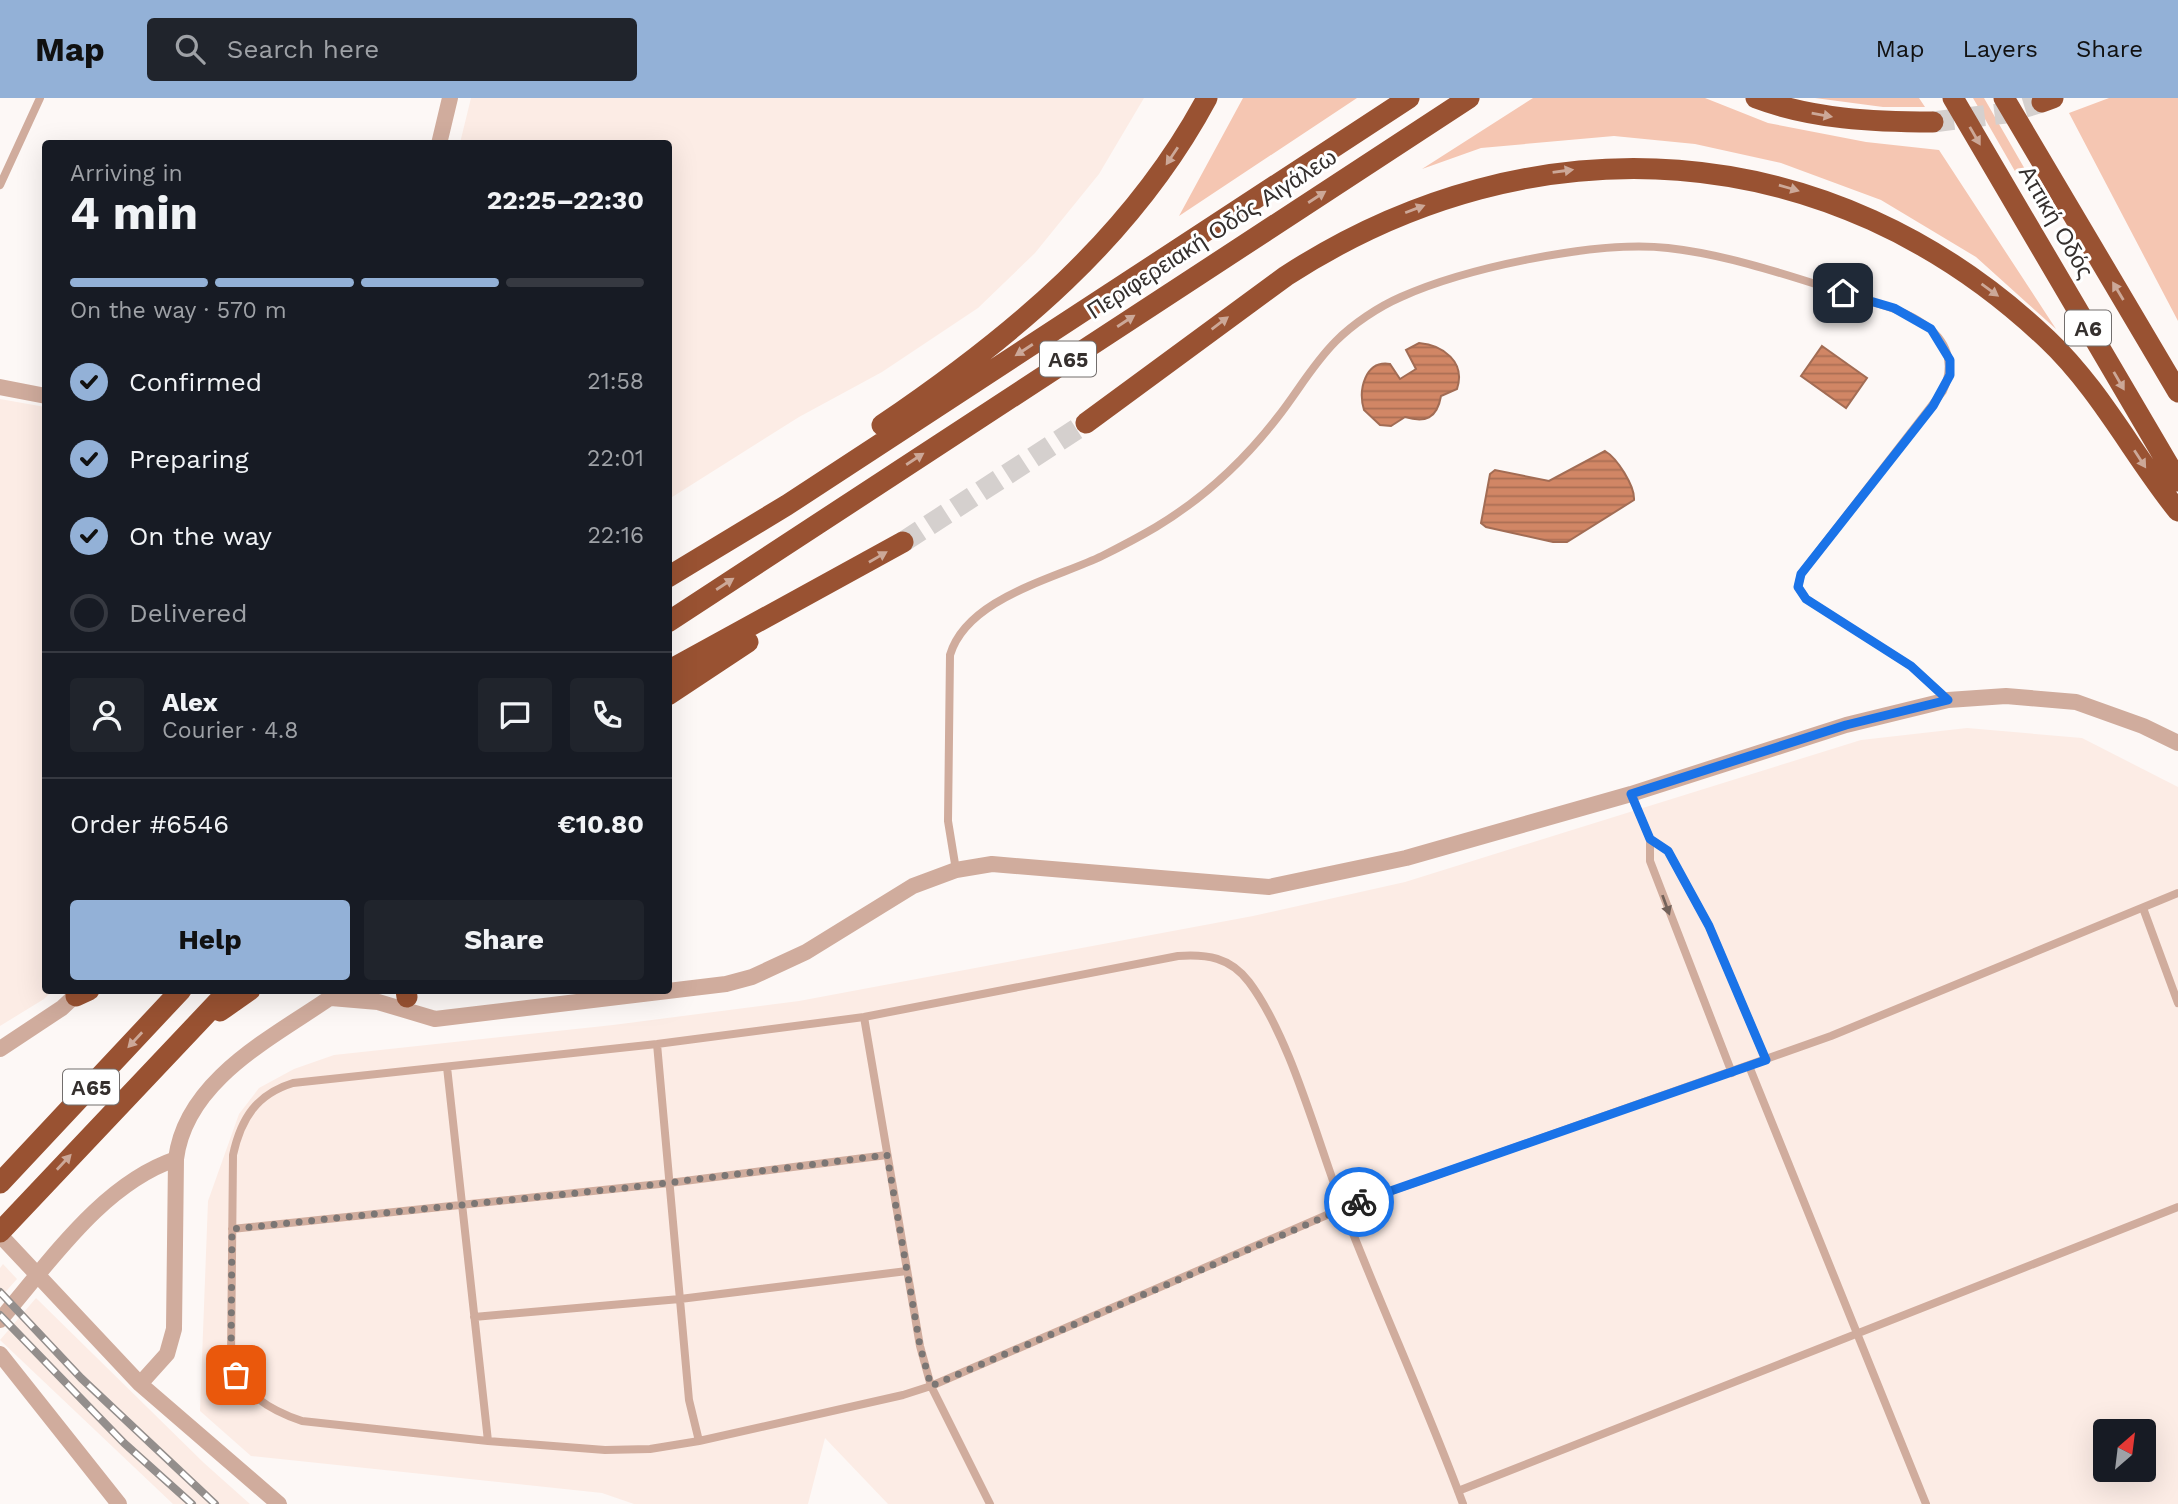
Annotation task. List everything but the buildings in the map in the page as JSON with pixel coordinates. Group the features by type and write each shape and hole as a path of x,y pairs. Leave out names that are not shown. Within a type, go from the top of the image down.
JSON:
{"highway":[{"path":"787,505 866,436 1000,341 1072,276 1148,190 1208,98"},
{"name":"Περιφερειακή Οδός Αιγάλεω","path":"672,575 787,505 1409,98"},
{"name":"Περιφερειακή Οδός Αιγάλεω","path":"672,619 1469,98"},
{"path":"1756,98 1820,115 1876,122 1933,122"},
{"name":"Αττική Οδός","path":"1952,98 2178,481"},
{"name":"Αττική Οδός","path":"2004,98 2178,392"},
{"path":"1086,422 1286,275 1316,256 1391,218 1454,194 1568,170 1686,169 1782,186 1828,200 1880,222 1958,267 2005,301 2049,341 2085,381 2178,511"},
{"path":"672,669 903,542"},
{"path":"672,692 852,572"},
{"name":"Α65","path":"0,1183 177,994"},
{"name":"Α65","path":"0,1234 17,1212 225,994"},
{"path":"183,1035 244,994"}],"street":[{"path":"440,140 450,98"},
{"path":"0,387 42,395"},
{"path":"672,992 752,977 806,952 913,886 956,870 992,864 1269,887 1406,858 1631,794 1846,725 1948,700 2006,696 2076,702 2143,726 2178,743"},
{"path":"0,1049 79,994"},
{"path":"140,1384 167,1354 174,1329 178,1142 191,1112 215,1079 336,994 377,1002 435,1019 655,994"},
{"path":"405,994 435,1019"},
{"path":"0,1320 55,1257 128,1181 176,1159"},
{"path":"0,1234 140,1384 279,1504"},
{"path":"0,1354 118,1504"}],"lane":[{"path":"0,185 40,98"},
{"path":"956,870 947,821 950,655 954,640 966,625 1015,593 1102,556 1157,526 1225,478 1279,416 1318,360 1339,338 1369,316 1412,293 1471,274 1537,259 1601,250 1664,247 1717,256 1894,308 1931,329 1950,360 1950,375 1943,391 1801,574 1798,587 1806,599 1911,666 1948,700"},
{"path":"1631,794 1650,839 1650,861 1732,1073"},
{"path":"1650,839 1668,851 1709,926 1766,1060"},
{"path":"1463,1504 1343,1208 1291,1066 1264,1006 1248,980 1229,963 1208,954 1178,956 864,1017 447,1068 304,1081 274,1088 247,1115 237,1135 233,1155 231,1358 236,1375 255,1397 277,1413 302,1421 488,1441 605,1450 650,1449 699,1441 931,1386 1343,1208 1732,1073 2178,893"},
{"path":"2143,908 2178,1003"},
{"path":"864,1017 920,1346 931,1386 990,1504"},
{"path":"657,1044 689,1400 699,1441"},
{"path":"1749,1066 1926,1504"},
{"path":"447,1068 488,1441"},
{"path":"232,1229 669,1183 887,1155"},
{"path":"1458,1491 2178,1207"},
{"path":"474,1317 680,1300 907,1271"}],"shaded area":[{"path":"471,98 1144,98 1099,174 1035,253 978,308 882,372 799,417 672,497 672,140 461,140"},
{"path":"1243,98 1357,98 1179,216"},
{"path":"1533,98 1705,98 1768,123 1866,142 1939,150 2056,329 1976,257 1881,200 1781,163 1695,144 1614,136 1481,148 1422,169"},
{"path":"1815,98 1919,98 1925,107 1883,107"},
{"path":"1973,98 1984,98 2026,171 2016,173"},
{"path":"2109,98 2178,98 2178,321 2069,113"},
{"path":"1419,343 1444,351 1455,363 1459,379 1457,389 1441,396 1436,410 1429,417 1405,417 1391,426 1380,425 1364,410 1362,394 1365,378 1381,364 1390,364 1400,379 1416,369 1406,350"},
{"path":"1822,346 1867,378 1846,408 1801,376"},
{"path":"0,399 42,406 42,994 49,994 0,1026"},
{"path":"1605,451 1624,473 1632,487 1634,500 1567,542 1553,542 1486,527 1481,523 1490,474 1495,470 1549,481"},
{"path":"1967,728 2082,738 2178,787 2178,1504 888,1504 825,1438 808,1504 634,1504 602,1493 251,1456 200,1411 208,1201 239,1114 259,1088 294,1069 334,1055 613,1025 799,1001 1253,916 1405,882 1861,740"},
{"path":"3,1264 17,1279 0,1298 0,1268"},
{"path":"36,1298 204,1463 250,1504 173,1504 0,1340"}],"tunnel":[{"path":"1933,122 2006,113 2042,102"},
{"path":"903,542 1086,423"}],"railway":[{"path":"0,1292 81,1378 215,1504"},
{"path":"0,1315 124,1443 192,1504"}],"way so far":[{"path":"236,1375 231,1358 230,1336 232,1229 643,1186 887,1155 920,1346 931,1386 1359,1202"}],"route":[{"path":"1359,1202 1766,1060 1709,926 1668,851 1650,839 1631,794 1846,725 1948,700 1911,666 1806,599 1798,587 1801,574 1933,406 1950,375 1950,360 1931,329 1894,308 1843,293"}]}
